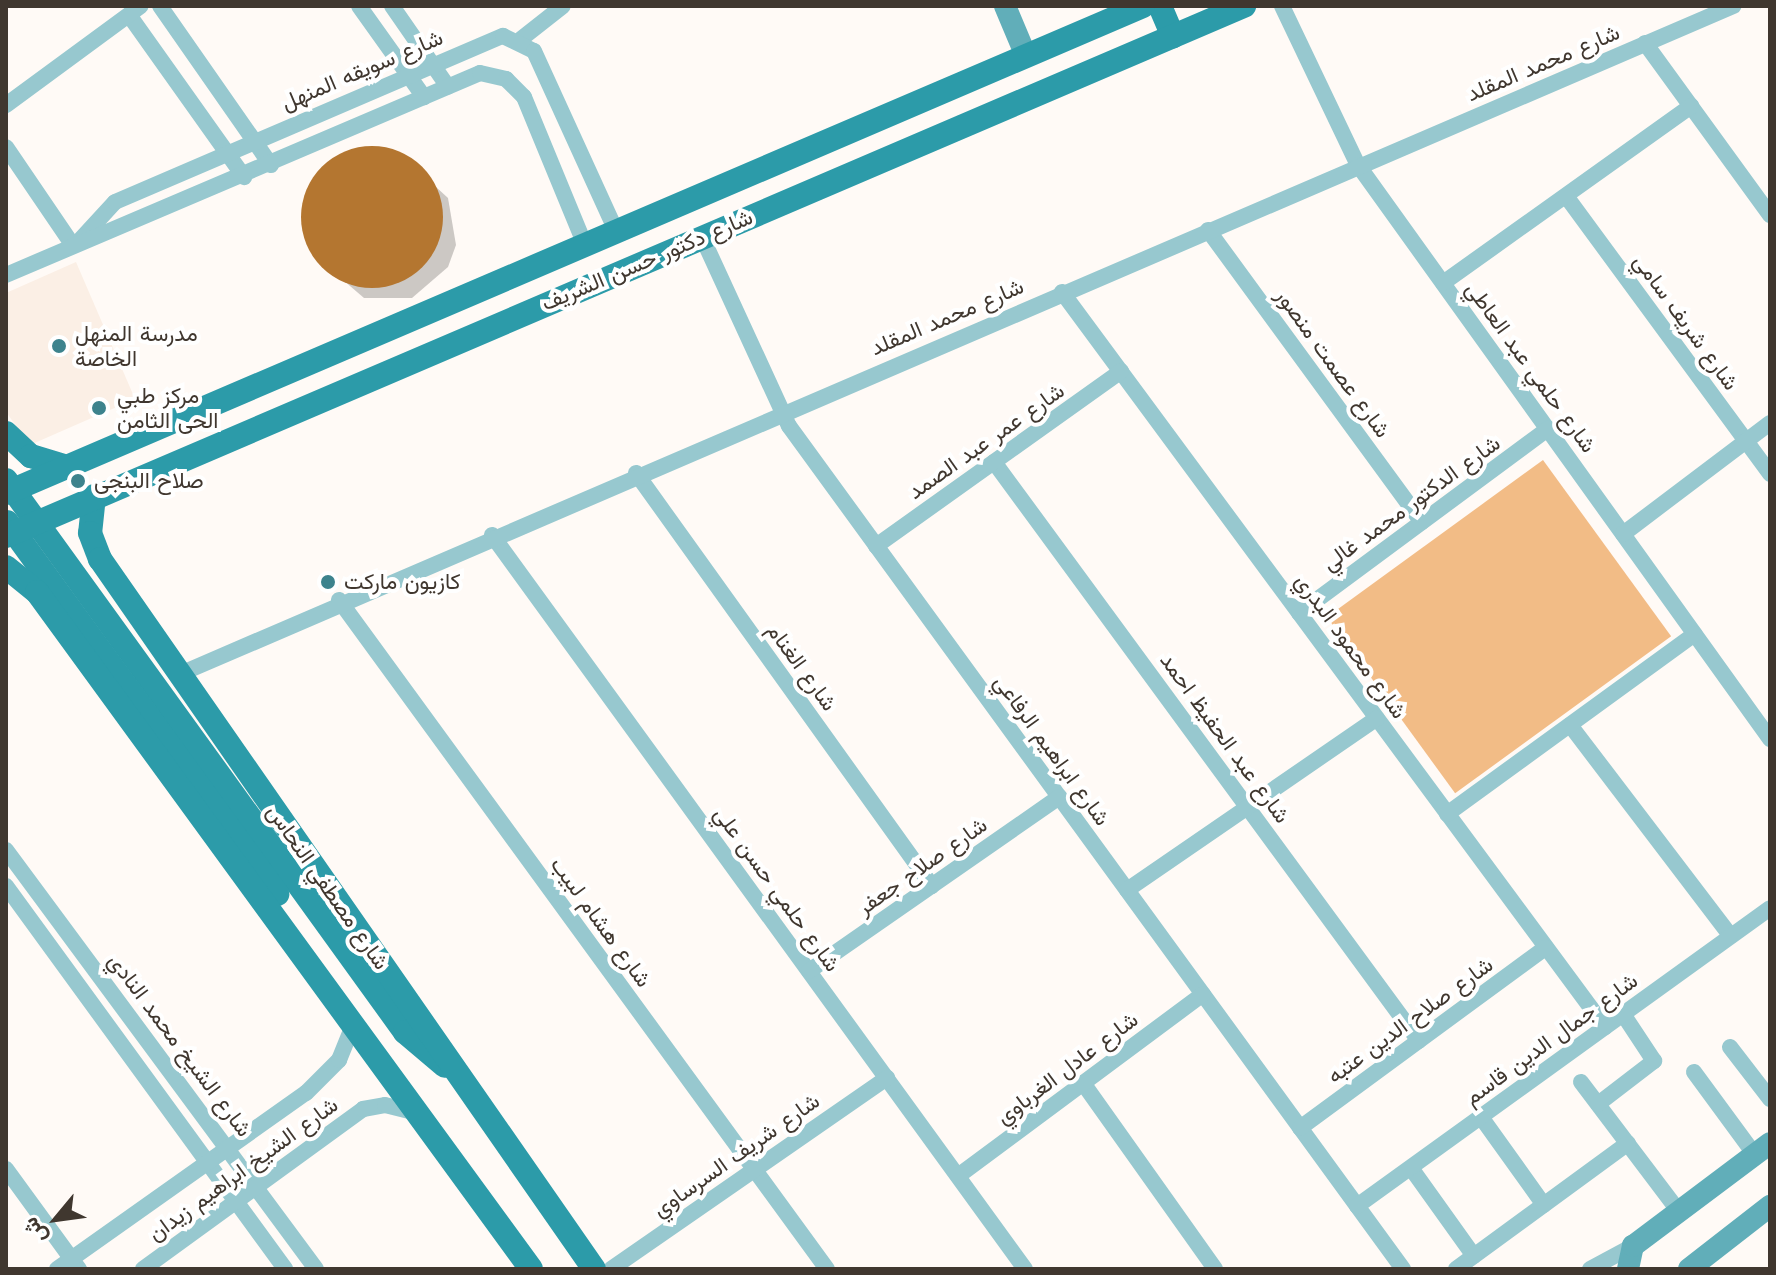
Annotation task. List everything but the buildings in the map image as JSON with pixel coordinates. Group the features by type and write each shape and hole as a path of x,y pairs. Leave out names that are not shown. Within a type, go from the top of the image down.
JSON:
{"main road":[{"name":"شارع دكتور حسن الشريف","path":"6,493 1143,6"},
{"path":"1160,6 1173,36"},
{"name":"شارع دكتور حسن الشريف","path":"6,536 1244,6"},
{"path":"6,433 31,456 66,467"},
{"path":"6,480 164,691 340,984 353,1026"},
{"path":"32,483 50,515"},
{"name":"شارع مصطفي النحاس","path":"94,496 92,542 124,594 164,691 458,1073 594,1269"},
{"path":"6,520 164,691"},
{"path":"6,567 29,582 60,623 531,1269"},
{"path":"60,623 66,599 86,584 124,594"}],"street":[{"path":"160,6 271,165"},
{"path":"359,6 424,97"},
{"path":"392,6 448,87"},
{"path":"563,6 521,39 537,57 616,231"},
{"path":"1005,6 1026,56"},
{"name":"شارع حلمي عبد العاطي","path":"1282,6 1358,165 1770,739"},
{"name":"شارع محمد المقلد","path":"164,691 339,600 1733,6"},
{"path":"6,105 135,11 244,177"},
{"name":"شارع سويقه المنهل","path":"76,242 115,202 225,151 496,37 521,39"},
{"path":"1645,43 1770,215"},
{"name":"شارع سويقه المنهل","path":"6,275 76,242 126,230 480,73 519,90 585,245"},
{"path":"1443,283 1691,106"},
{"path":"6,147 76,242"},
{"name":"شارع شريف سامي","path":"1566,196 1770,474"},
{"name":"شارع عصمت منصور","path":"1208,230 1422,522"},
{"name":"شارع ابراهيم الرفاعي","path":"702,237 780,412 1403,1269"},
{"name":"شارع محمود البدري","path":"1062,292 1605,1027"},
{"name":"شارع عمر عبد الصمد","path":"876,546 1121,371"},
{"path":"1623,534 1770,423"},
{"name":"شارع الدكتور محمد غالي","path":"1299,613 1548,429"},
{"name":"شارع عبد الحفيظ احمد","path":"994,462 1419,1041"},
{"name":"شارع الغنام","path":"636,473 932,886"},
{"name":"شارع حلمي حسن علي","path":"492,535 1025,1269"},
{"name":"شارع هشام لبيب","path":"339,600 827,1269"},
{"path":"1447,814 1695,634"},
{"path":"1127,890 1377,718"},
{"path":"1570,725 1731,936"},
{"name":"شارع صلاح جعفر","path":"809,971 1059,797"},
{"name":"شارع الشيخ محمد النادي","path":"6,850 316,1269"},
{"path":"6,885 25,874"},
{"name":"شارع الشيخ محمد النادي","path":"6,885 285,1269"},
{"name":"شارع جمال الدين قاسم","path":"1357,1206 1731,936 1767,917"},
{"name":"شارع صلاح الدين عتبه","path":"1300,1128 1546,947"},
{"name":"شارع عادل الغرباوي","path":"958,1176 1203,994"},
{"path":"1598,1104 1654,1061 1623,1014"},
{"name":"شارع الشيخ ابراهيم زيدان","path":"57,1269 75,1264 323,1077 352,1040 353,1026"},
{"path":"1730,1047 1770,1099"},
{"path":"1590,1269 1633,1246 1677,1209 1763,1149 1694,1072"},
{"name":"شارع شريف السرساوي","path":"611,1269 887,1078"},
{"path":"1581,1082 1677,1209"},
{"path":"1083,1083 1215,1269"},
{"name":"شارع الشيخ ابراهيم زيدان","path":"143,1269 363,1109 385,1105 416,1113"},
{"path":"1481,1117 1544,1205"},
{"path":"1456,1269 1628,1143"},
{"path":"1411,1168 1474,1256"},
{"path":"6,1169 75,1264"},
{"path":"1696,1261 1770,1206"},
{"path":"1628,1269 1633,1246"}],"shaded area":[{"name":"مدرسة المنهل الخاصة","path":"76,262 135,399 30,445 6,412 6,293"},
{"path":"1543,460 1671,636 1455,793 1327,617"}],"place":[{"name":"مدرسة المنهل الخاصة","path":"59,346"},
{"name":"مركز طبي الحى الثامن","path":"99,408"},
{"name":"صلاح البنجى","path":"78,481"},
{"name":"كازيون ماركت","path":"328,582"}]}
